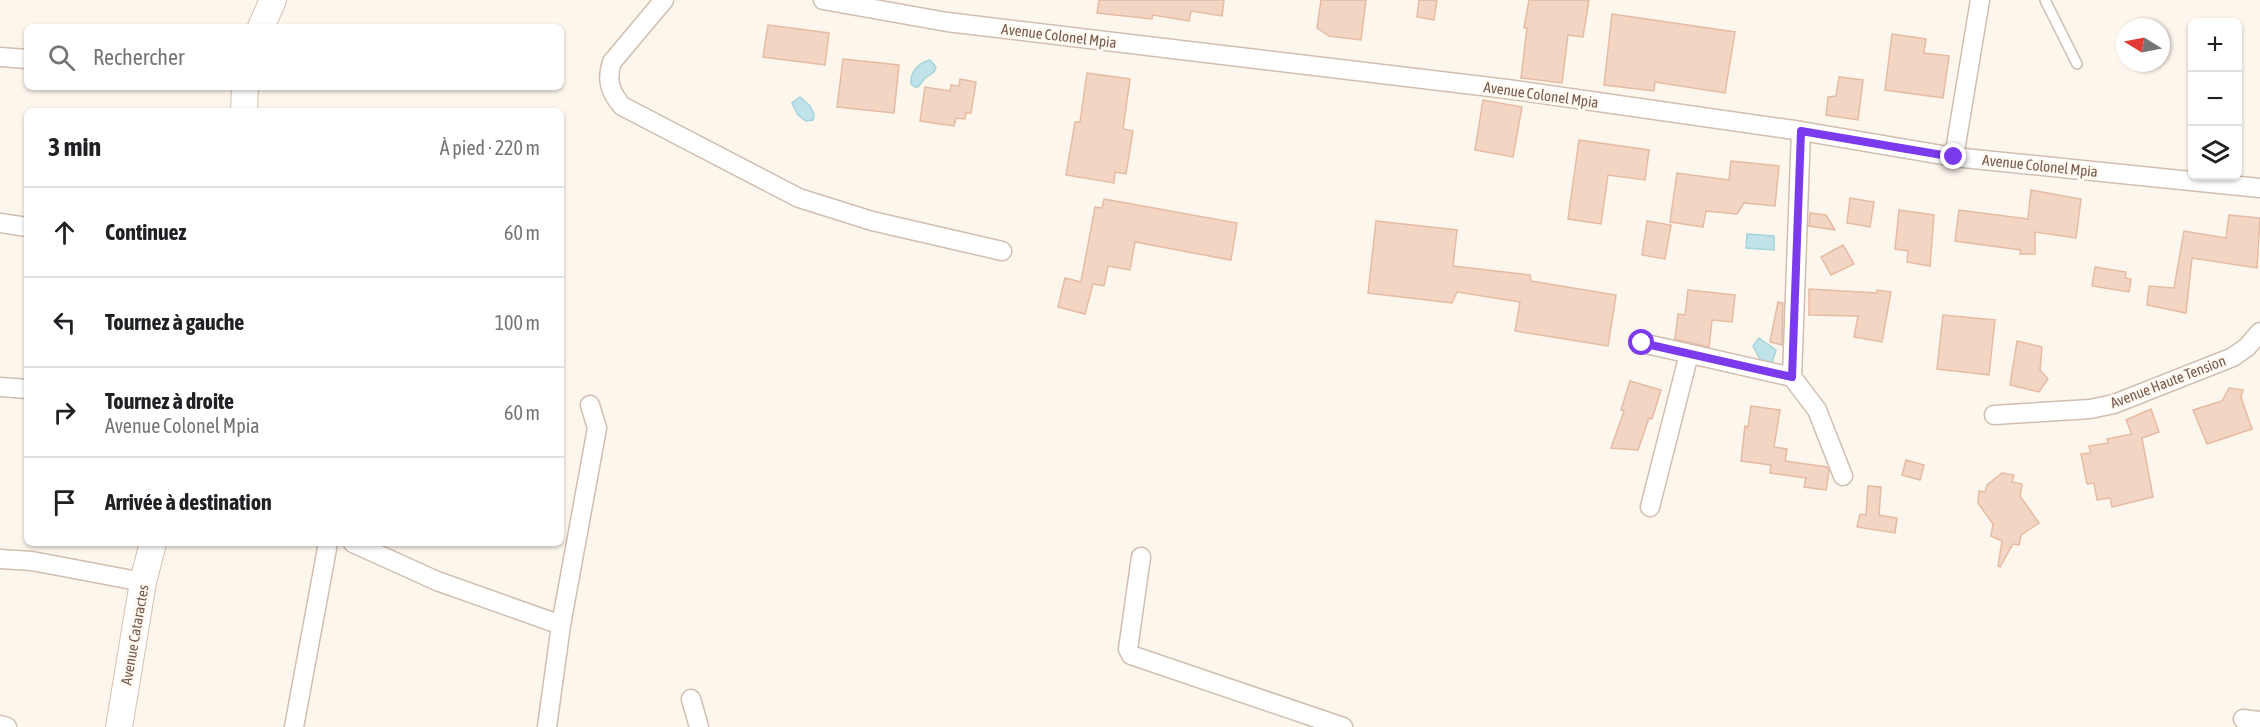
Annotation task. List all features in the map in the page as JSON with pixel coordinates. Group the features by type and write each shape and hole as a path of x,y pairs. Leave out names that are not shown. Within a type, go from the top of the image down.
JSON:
{"street":[{"path":"262,24 273,0"},
{"path":"664,0 612,62 608,74 609,86 622,106 799,198 872,221 1002,251"},
{"name":"Avenue Colonel Mpia","path":"823,0 947,22 1507,89 1801,131 1954,157 2260,188"},
{"path":"1954,157 1980,0"},
{"path":"0,57 24,59"},
{"path":"244,108 245,90"},
{"path":"1801,131 1792,377 1817,410 1843,476"},
{"path":"0,223 24,226"},
{"name":"Avenue Haute Tension","path":"1994,415 2090,409 2114,404 2233,357 2247,347 2260,332"},
{"path":"1642,343 1792,377"},
{"path":"1650,507 1689,354"},
{"path":"0,387 24,389"},
{"path":"548,727 561,625 597,428 590,405"},
{"name":"Avenue Cataractes","path":"119,727 143,582 152,546"},
{"path":"294,727 327,546"},
{"path":"359,546 437,581 561,625"},
{"path":"1142,557 1128,650 1131,655 1343,727"},
{"path":"0,559 32,561 143,582"},
{"path":"691,699 699,727"},
{"path":"0,725 7,727"}],"lane":[{"path":"2045,0 2077,64"}],"water":[{"path":"930,60 936,67 934,72 918,87 915,87 911,84 913,72 918,66"},
{"path":"800,97 810,106 814,114 813,120 806,121 798,115 792,103"},
{"path":"1747,234 1774,236 1774,250 1746,248"},
{"path":"1759,338 1776,350 1771,366 1762,363 1753,346"}],"building":[{"path":"1099,0 1224,0 1222,16 1191,11 1189,21 1153,15 1152,19 1097,13"},
{"path":"1321,0 1366,0 1361,40 1329,36 1317,28"},
{"path":"1419,0 1437,0 1434,20 1417,17"},
{"path":"1529,0 1589,0 1583,37 1568,35 1562,83 1521,78 1527,28 1524,28"},
{"path":"1612,14 1735,32 1725,93 1655,82 1654,91 1604,85"},
{"path":"768,25 829,33 825,65 763,57"},
{"path":"1892,34 1926,39 1924,53 1949,56 1943,98 1885,90"},
{"path":"843,59 899,65 894,113 837,107"},
{"path":"1087,73 1130,79 1123,129 1133,131 1126,174 1115,172 1114,183 1066,175 1075,122 1080,122"},
{"path":"1839,77 1863,80 1858,120 1826,115 1828,97 1836,96"},
{"path":"960,79 976,82 971,113 966,113 965,119 956,118 954,126 920,121 925,87 950,91 951,85 959,86"},
{"path":"1483,100 1522,107 1513,157 1475,150"},
{"path":"1579,140 1649,150 1645,180 1608,175 1601,224 1568,219"},
{"path":"1731,161 1779,166 1775,206 1744,203 1737,214 1706,211 1703,227 1670,222 1677,173 1729,180"},
{"path":"2031,190 2081,199 2076,238 2035,232 2035,254 2020,254 2021,250 1955,241 1959,210 2028,219"},
{"path":"1850,198 1874,202 1870,227 1847,223"},
{"path":"1104,199 1237,223 1231,260 1135,242 1130,270 1108,266 1104,286 1093,284 1085,314 1058,307 1065,278 1081,282 1095,207 1102,208"},
{"path":"1899,210 1934,215 1930,266 1907,262 1908,251 1895,249"},
{"path":"1810,213 1826,215 1835,230 1809,226"},
{"path":"2229,215 2260,218 2257,268 2192,258 2186,313 2147,305 2149,286 2174,288 2184,231 2226,238"},
{"path":"1376,221 1457,230 1453,266 1530,275 1531,281 1616,295 1608,346 1515,331 1520,302 1457,292 1452,303 1368,293"},
{"path":"1647,221 1671,225 1665,259 1642,255"},
{"path":"1843,245 1854,264 1831,275 1821,257"},
{"path":"2095,267 2126,272 2125,278 2131,279 2129,292 2092,286"},
{"path":"1809,289 1891,292 1882,342 1854,337 1858,316 1809,315"},
{"path":"1688,290 1735,295 1732,322 1712,320 1709,347 1675,339 1678,314 1685,315"},
{"path":"1778,302 1783,303 1782,345 1770,342"},
{"path":"1943,315 1995,320 1989,375 1937,369"},
{"path":"2017,341 2042,347 2040,370 2048,379 2039,392 2010,385"},
{"path":"1630,381 1661,390 1652,419 1649,418 1638,450 1611,448 1624,411 1621,410"},
{"path":"2229,388 2243,390 2241,397 2252,429 2207,444 2193,410 2222,401"},
{"path":"1751,406 1780,410 1774,447 1787,449 1785,461 1827,467 1829,471 1826,490 1804,487 1806,478 1770,473 1771,465 1741,461 1745,426 1748,427"},
{"path":"2151,409 2159,432 2142,438 2153,497 2112,507 2110,498 2097,500 2094,483 2087,484 2081,454 2091,453 2089,446 2108,443 2107,439 2132,434 2126,420"},
{"path":"1906,460 1924,465 1920,480 1902,475"},
{"path":"2002,473 2014,475 2012,482 2022,484 2020,496 2039,523 2021,535 2019,545 2013,544 2000,567 1998,566 2002,541 1991,536 1993,524 1978,503 1979,491 1985,492 1987,485"},
{"path":"1868,486 1881,487 1879,515 1897,518 1895,533 1857,527 1860,514 1866,515"}],"route":[{"path":"1642,343 1792,377 1801,131 1954,157"}]}
